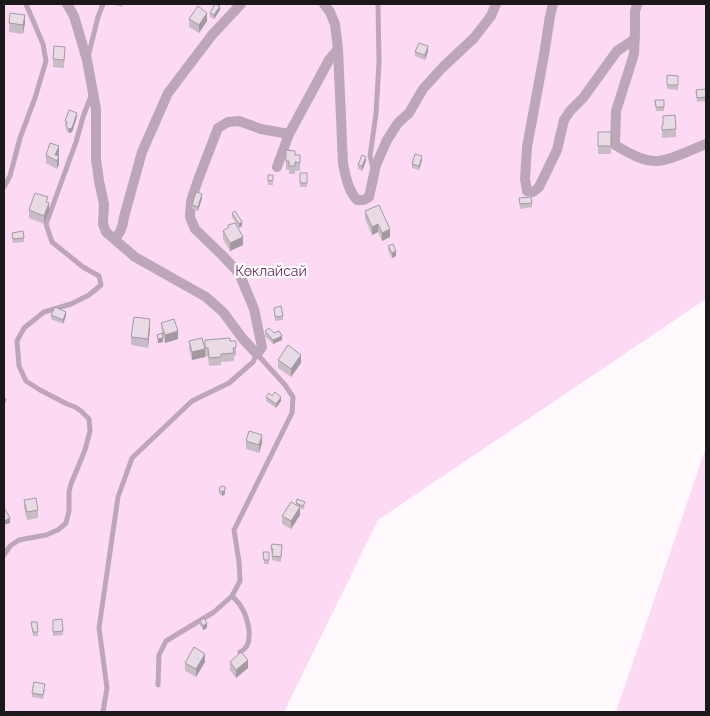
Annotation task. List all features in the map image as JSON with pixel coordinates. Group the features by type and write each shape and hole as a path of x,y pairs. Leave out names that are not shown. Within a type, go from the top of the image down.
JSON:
{"street":[{"path":"66,4 74,16 87,60 93,90 96,109 96,159 104,204 103,224 106,232 135,257 206,297 224,312 243,339 257,354 262,347 259,329 254,309 240,273 194,229 190,217 191,202 218,128 228,122 239,121 262,129 289,134"},
{"path":"114,239 124,226 124,217 142,152 168,93 212,35 241,4"},
{"path":"324,4 335,24 344,164 350,189 358,200 364,200 368,197 376,165 387,140 398,123 409,113 423,89 474,38 491,16 496,4"},
{"path":"553,4 527,147 525,178 527,191 533,192 539,187 557,150 564,120 570,111 617,52 635,39"},
{"path":"636,4 634,54 616,111 615,145 644,159 658,161 706,144"},
{"path":"277,167 289,134 329,60 338,49"}],"lane":[{"path":"4,187 10,176 20,138 46,61 43,44 26,4"},
{"path":"87,60 103,4"},
{"path":"374,173 370,156 376,114 379,62 378,4"},
{"path":"4,555 10,546 18,540 46,535 58,530 66,523 69,512 70,484 85,450 90,431 88,419 81,411 26,381 19,366 17,341 24,328 44,312 71,304 89,295 101,285 99,276 52,242 46,224 93,90"},
{"path":"103,712 108,688 99,628 118,497 132,458 192,401 229,383 253,362 257,354 285,384 293,397 292,413 234,530 240,581 232,596 214,612 166,641 159,655 158,684"},
{"path":"232,596 240,605 246,617 249,630 250,642 246,649 240,652"}],"green space":[{"name":"Көклайсай","path":"4,4 706,4 706,299 378,520 284,712 4,712"},
{"path":"706,447 706,712 616,712"}],"building":[{"path":"215,4 220,6 214,15 210,13"},
{"path":"198,6 207,13 199,25 189,19"},
{"path":"10,13 25,15 23,25 9,23"},
{"path":"419,43 428,46 425,55 415,52"},
{"path":"54,46 65,47 64,60 53,59"},
{"path":"667,75 678,76 678,85 667,85"},
{"path":"706,89 706,97 697,98 696,90"},
{"path":"655,100 664,100 664,107 656,107"},
{"path":"69,110 77,113 72,128 69,129 65,121"},
{"path":"675,115 676,129 662,130 663,116"},
{"path":"598,132 611,132 611,146 598,146"},
{"path":"50,143 59,146 55,155 59,156 57,161 46,155"},
{"path":"286,150 295,151 295,155 300,155 300,163 295,162 295,166 289,166 289,161 286,161"},
{"path":"415,154 422,156 419,166 412,164"},
{"path":"362,155 366,157 362,166 358,165"},
{"path":"300,173 307,173 307,183 300,183"},
{"path":"268,175 273,175 273,180 268,181"},
{"path":"196,192 202,194 198,207 192,205"},
{"path":"35,193 48,197 46,202 49,203 44,216 29,210"},
{"path":"531,197 532,203 520,204 519,198"},
{"path":"379,205 390,229 382,233 378,224 372,227 365,211"},
{"path":"235,211 242,222 239,224 232,213"},
{"path":"235,223 243,237 230,243 223,231 229,227 228,225"},
{"path":"23,231 24,238 13,239 12,233"},
{"path":"393,244 396,251 392,253 388,246"},
{"path":"281,306 283,316 275,317 274,308"},
{"path":"55,307 66,312 63,320 51,315"},
{"path":"134,317 150,319 148,339 131,337"},
{"path":"174,319 178,331 165,335 161,323"},
{"path":"269,328 274,333 279,331 282,336 273,340 265,331"},
{"path":"162,333 163,338 158,339 157,335"},
{"path":"202,338 205,349 192,352 189,341"},
{"path":"230,338 230,341 236,341 236,347 233,348 234,353 221,354 221,357 209,358 208,348 205,348 205,340"},
{"path":"288,345 301,355 291,369 278,360"},
{"path":"275,392 281,397 276,404 266,397 269,393 272,396"},
{"path":"249,431 262,435 259,445 246,441"},
{"path":"222,486 225,487 225,490 222,492 219,490"},
{"path":"36,498 38,510 27,512 24,500"},
{"path":"297,499 305,502 303,506 296,503"},
{"path":"291,502 300,507 291,521 282,516"},
{"path":"4,510 10,518 4,521"},
{"path":"272,544 282,545 281,557 272,556"},
{"path":"263,552 269,552 269,560 264,560"},
{"path":"204,618 207,623 203,626 200,621"},
{"path":"62,619 63,631 53,632 53,620"},
{"path":"31,622 37,622 38,632 33,632"},
{"path":"194,647 205,654 196,669 185,663"},
{"path":"241,652 248,660 236,670 230,662"},
{"path":"34,682 45,684 43,695 32,693"}]}
